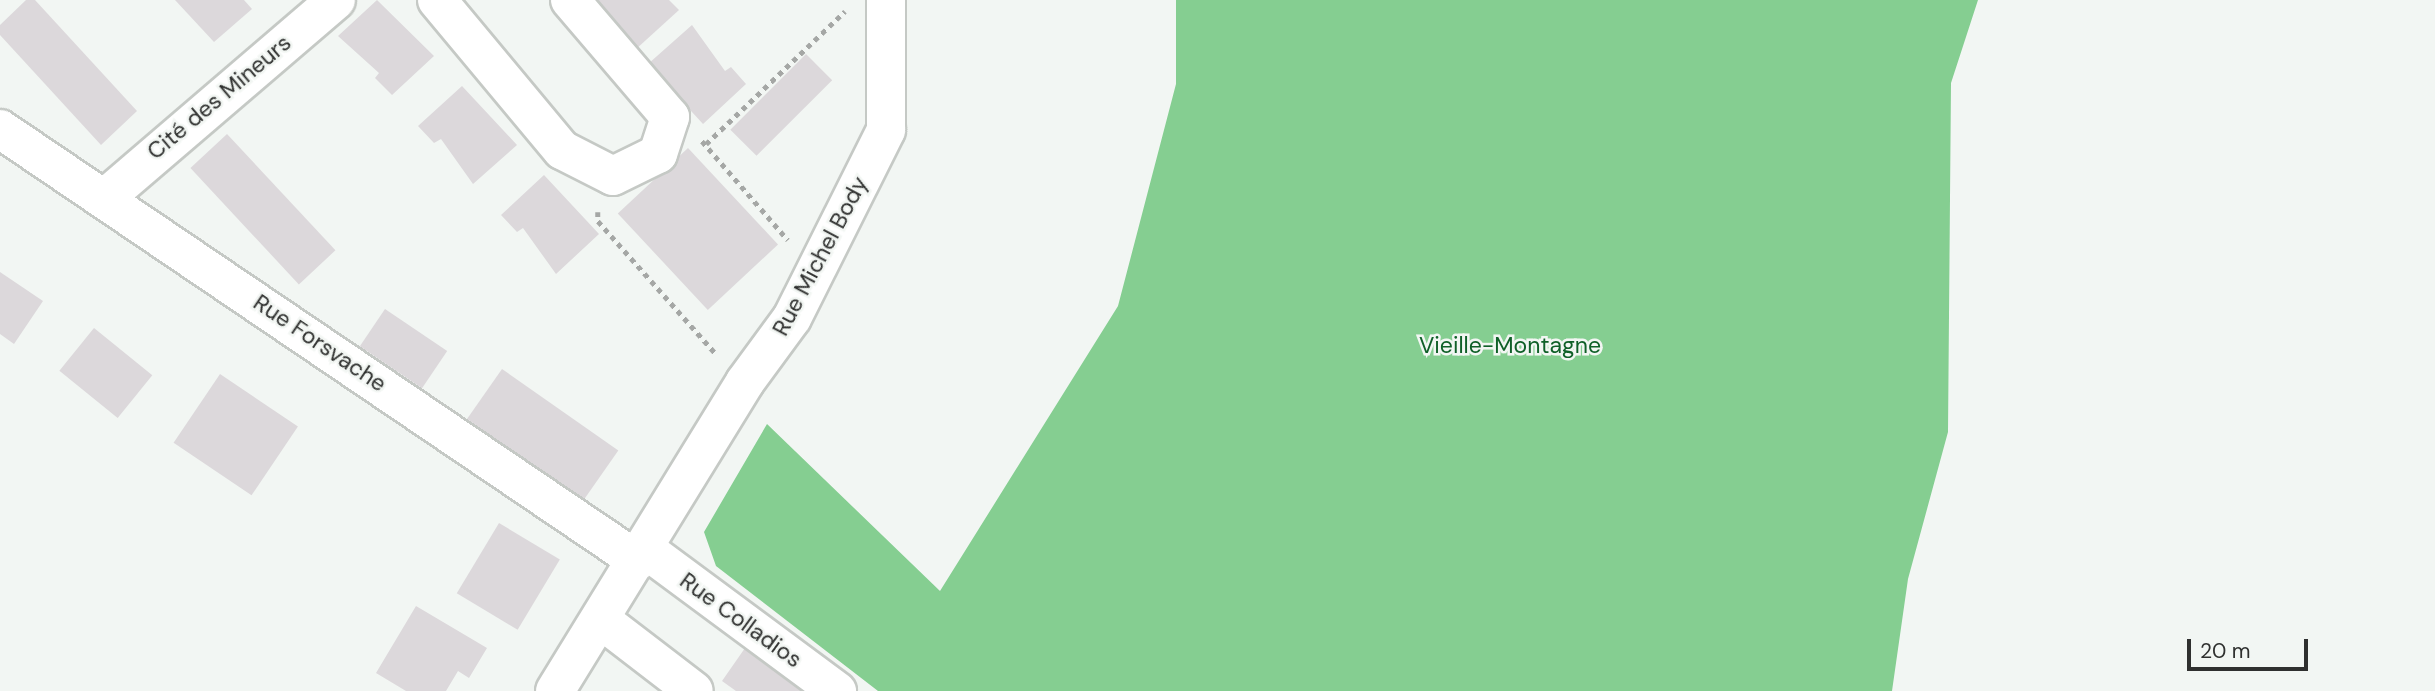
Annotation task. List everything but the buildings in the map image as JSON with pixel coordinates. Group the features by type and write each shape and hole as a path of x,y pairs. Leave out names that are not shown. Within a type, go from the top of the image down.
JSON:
{"street":[{"name":"Cité des Mineurs","path":"105,198 336,0"},
{"path":"437,0 562,150 613,176 658,154 670,117 570,0"},
{"name":"Rue Michel Body","path":"555,691 745,382 793,318 886,130 886,0"},
{"name":"Rue Forsvache","path":"0,128 641,555"},
{"name":"Rue Colladios","path":"641,555 837,691"},
{"path":"600,619 694,691"}],"path":[{"path":"706,144 856,0"},
{"path":"670,117 706,144 815,273"},
{"path":"599,169 598,221 745,382"}],"green space":[{"name":"Vieille-Montagne","path":"1176,0 1978,0 1951,83 1948,432 1908,579 1892,691 878,691 716,566 704,532 767,424 940,591 1118,306 1176,84"}]}
